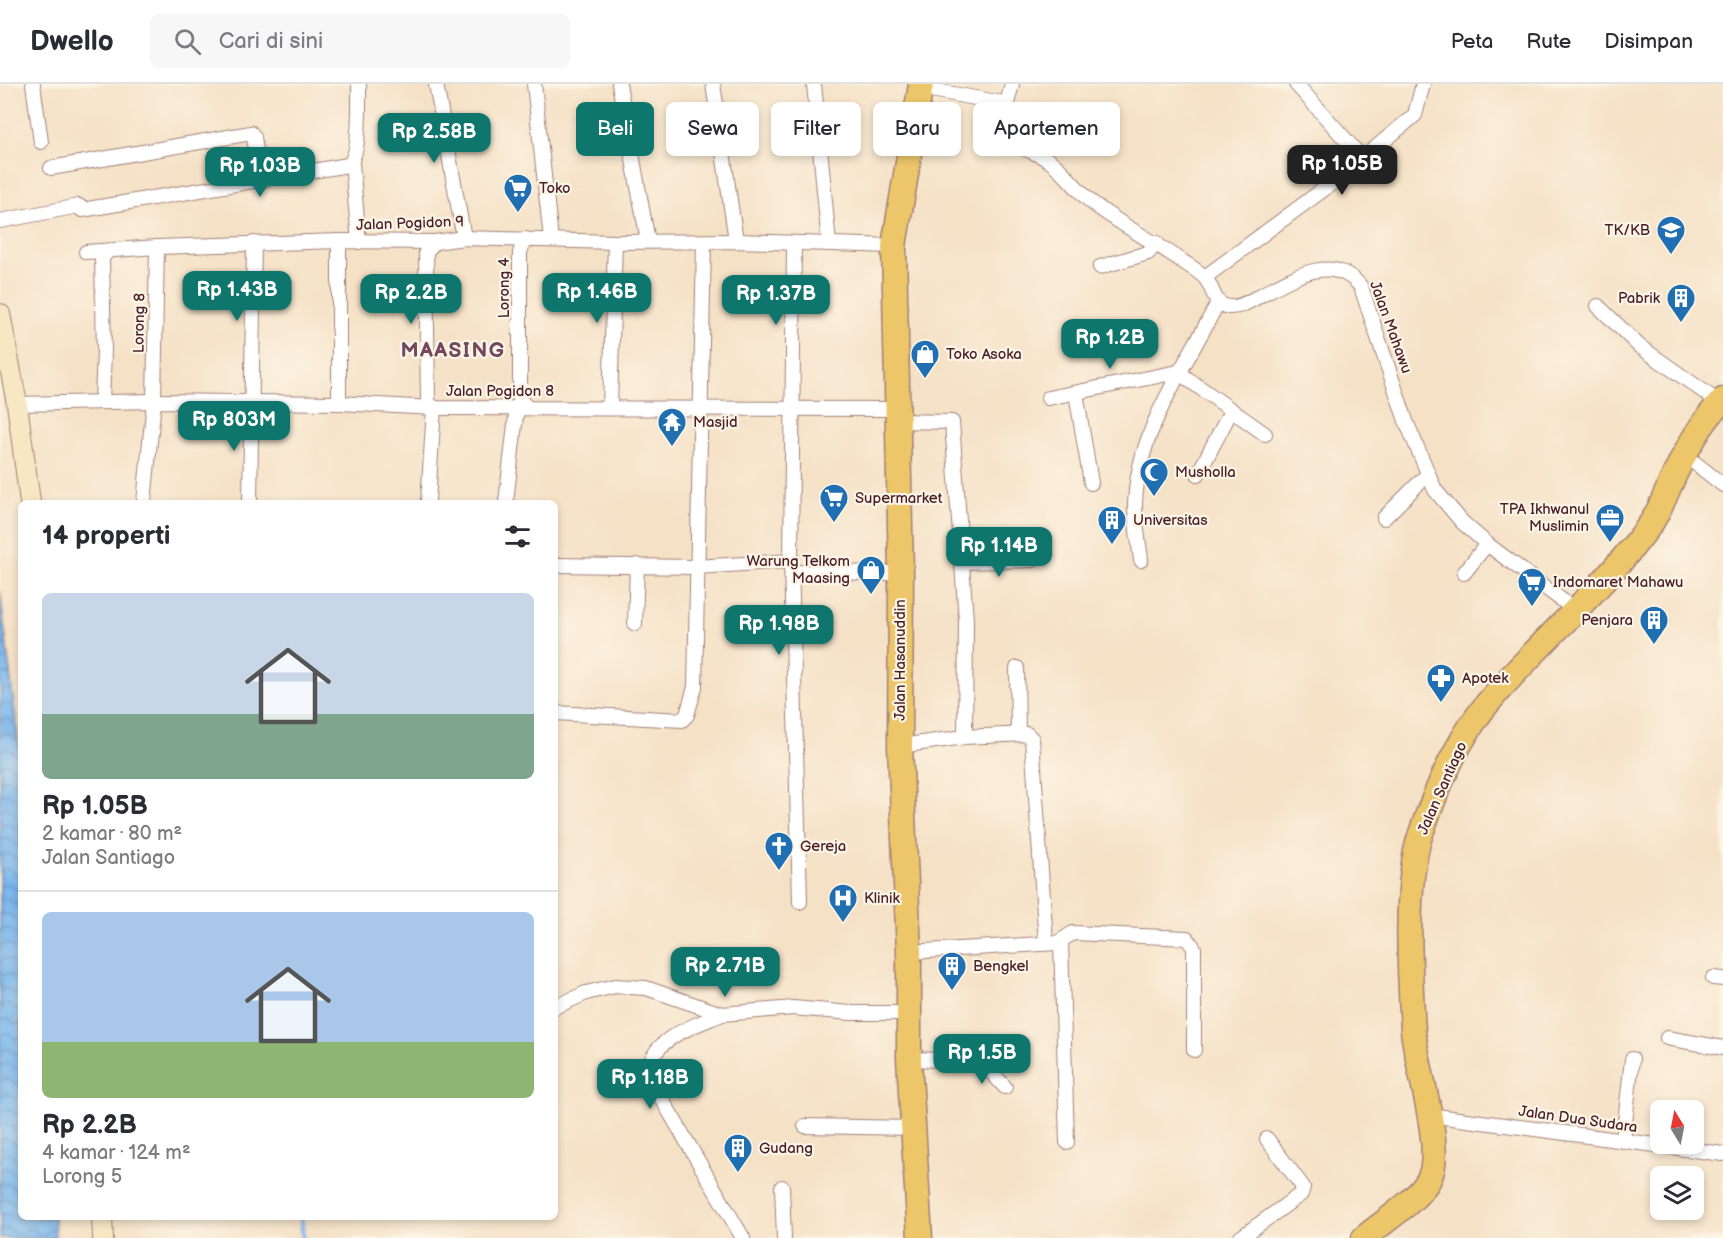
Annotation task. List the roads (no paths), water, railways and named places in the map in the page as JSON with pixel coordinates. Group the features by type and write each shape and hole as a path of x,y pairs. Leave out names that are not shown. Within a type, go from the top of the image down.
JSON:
{"highway":[{"name":"Jalan Hasanuddin","path":"920,86 894,246 901,573 900,746 909,952 909,1059 920,1238"},
{"name":"Jalan Santiago","path":"1364,1238 1422,1190 1430,1178 1433,1164 1429,1115 1413,1031 1411,878 1418,844 1450,762 1471,725 1497,691 1575,610 1649,527 1698,432 1721,402"}],"main road":[{"path":"0,314 17,404 30,500"},
{"path":"102,1220 103,1238"}],"street":[{"path":"33,84 41,142"},
{"path":"359,84 357,142 352,163 359,242"},
{"path":"436,84 464,238"},
{"path":"534,84 551,239"},
{"path":"619,84 648,241"},
{"path":"713,84 735,241"},
{"path":"814,84 829,244"},
{"path":"1008,102 1012,84"},
{"path":"1296,84 1362,158"},
{"path":"1205,277 1343,175 1415,115 1423,84"},
{"path":"920,86 998,102"},
{"path":"51,168 251,133 254,137 260,182"},
{"path":"1041,156 1050,161 1089,200 1205,277 1218,302 1178,372 1142,459 1135,505 1141,560"},
{"path":"0,221 79,206 82,210 260,182 352,163"},
{"name":"Jalan Pogidon 9","path":"86,252 254,243 435,242 464,238 615,242 735,241 894,246"},
{"name":"Lorong 4","path":"522,407 520,401 520,252 525,239"},
{"path":"339,242 339,403"},
{"path":"428,500 434,408 428,402 426,251 435,242"},
{"path":"610,407 615,242"},
{"path":"558,713 685,718 695,687 704,242"},
{"path":"250,500 254,243"},
{"path":"1100,267 1148,253 1157,243"},
{"path":"794,244 790,408 800,903"},
{"name":"Lorong 8","path":"144,500 144,482 154,401 157,247"},
{"path":"102,401 104,351 102,258 108,251"},
{"name":"Jalan Mahawu","path":"1218,302 1230,307 1239,306 1288,280 1320,269 1338,270 1349,275 1361,287 1427,475 1450,509 1487,544 1575,610"},
{"path":"1598,306 1639,346 1721,402"},
{"path":"1048,398 1178,372 1265,434"},
{"path":"1076,393 1091,483"},
{"name":"Jalan Pogidon 8","path":"17,404 102,401 251,401 434,408 790,408 898,415 952,422 963,562"},
{"path":"506,500 522,407"},
{"path":"1198,474 1232,411"},
{"path":"1686,456 1723,485"},
{"path":"1384,518 1427,475"},
{"path":"1464,573 1487,544"},
{"path":"965,738 963,562 1033,560"},
{"path":"558,565 792,567 901,573"},
{"path":"635,624 637,565"},
{"path":"1017,668 1018,734"},
{"path":"900,746 965,738 1018,734 1030,736 1034,750 1047,943"},
{"path":"909,952 1047,943 1061,941 1073,933 1190,940 1194,967 1194,1050"},
{"path":"1061,941 1067,1142"},
{"path":"558,1006 586,993 615,986 646,988 722,1014"},
{"path":"743,1238 659,1094 650,1073 653,1057 669,1038 722,1014 793,1008 851,1013 909,1012"},
{"path":"1667,1038 1723,1048"},
{"path":"909,1059 981,1061 1012,1052"},
{"path":"1623,1141 1632,1059"},
{"path":"981,1061 1005,1087"},
{"name":"Jalan Dua Sudara","path":"1429,1115 1723,1154"},
{"path":"805,1126 913,1128"},
{"path":"1240,1238 1301,1194 1303,1186 1268,1139"},
{"path":"782,1187 784,1238"}],"water":[{"path":"0,591 18,738 18,1220 54,1220 55,1238 0,1238"}],"waterway":[{"path":"301,1220 303,1238"}],"place":[{"name":"Toko","path":"518,214"},
{"name":"TK/KB","path":"1671,256"},
{"name":"Pabrik","path":"1681,324"},
{"name":"Toko Asoka","path":"925,380"},
{"name":"Masjid","path":"672,448"},
{"name":"Musholla","path":"1154,498"},
{"name":"Supermarket","path":"834,524"},
{"name":"TPA Ikhwanul Muslimin","path":"1610,544"},
{"name":"Universitas","path":"1112,546"},
{"name":"Warung Telkom Maasing","path":"871,596"},
{"name":"Indomaret Mahawu","path":"1532,608"},
{"name":"Penjara","path":"1654,646"},
{"name":"Apotek","path":"1441,704"},
{"name":"Gereja","path":"779,872"},
{"name":"Klinik","path":"843,924"},
{"name":"Bengkel","path":"952,992"},
{"name":"Gudang","path":"738,1174"}],"district":[{"name":"MAASING","path":"453,350"}]}
